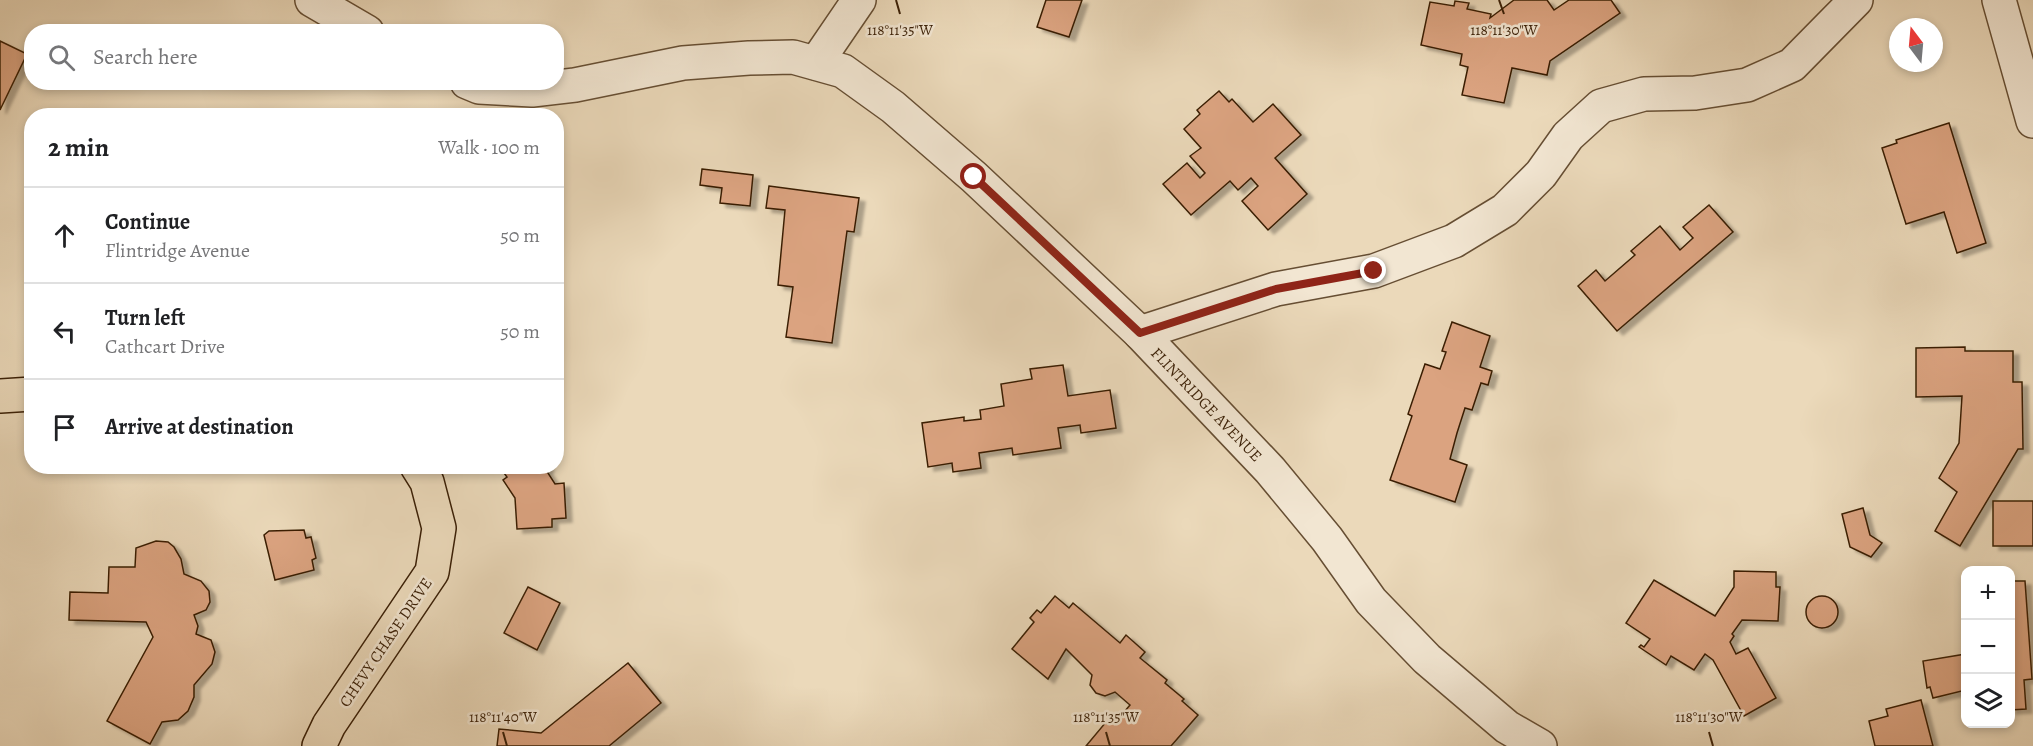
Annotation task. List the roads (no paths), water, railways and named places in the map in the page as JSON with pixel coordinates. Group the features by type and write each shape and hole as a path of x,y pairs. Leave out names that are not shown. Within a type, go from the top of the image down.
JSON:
{"main road":[{"path":"0,396 24,394"},
{"name":"CHEVY CHASE DRIVE","path":"319,746 328,725 432,572 439,528 427,482 422,474"}],"street":[{"path":"312,0 353,24"},
{"path":"816,63 859,0"},
{"path":"1140,333 1276,289 1374,271 1454,241 1505,210 1541,174 1568,136 1601,106 1644,93 1695,93 1747,85 1792,65 1856,0"},
{"path":"1999,0 2033,121"},
{"name":"FLINTRIDGE AVENUE","path":"564,86 683,63 793,57 843,71 893,107 974,177 1140,333 1270,470 1327,539 1371,601 1427,659 1507,727 1540,746"}]}
